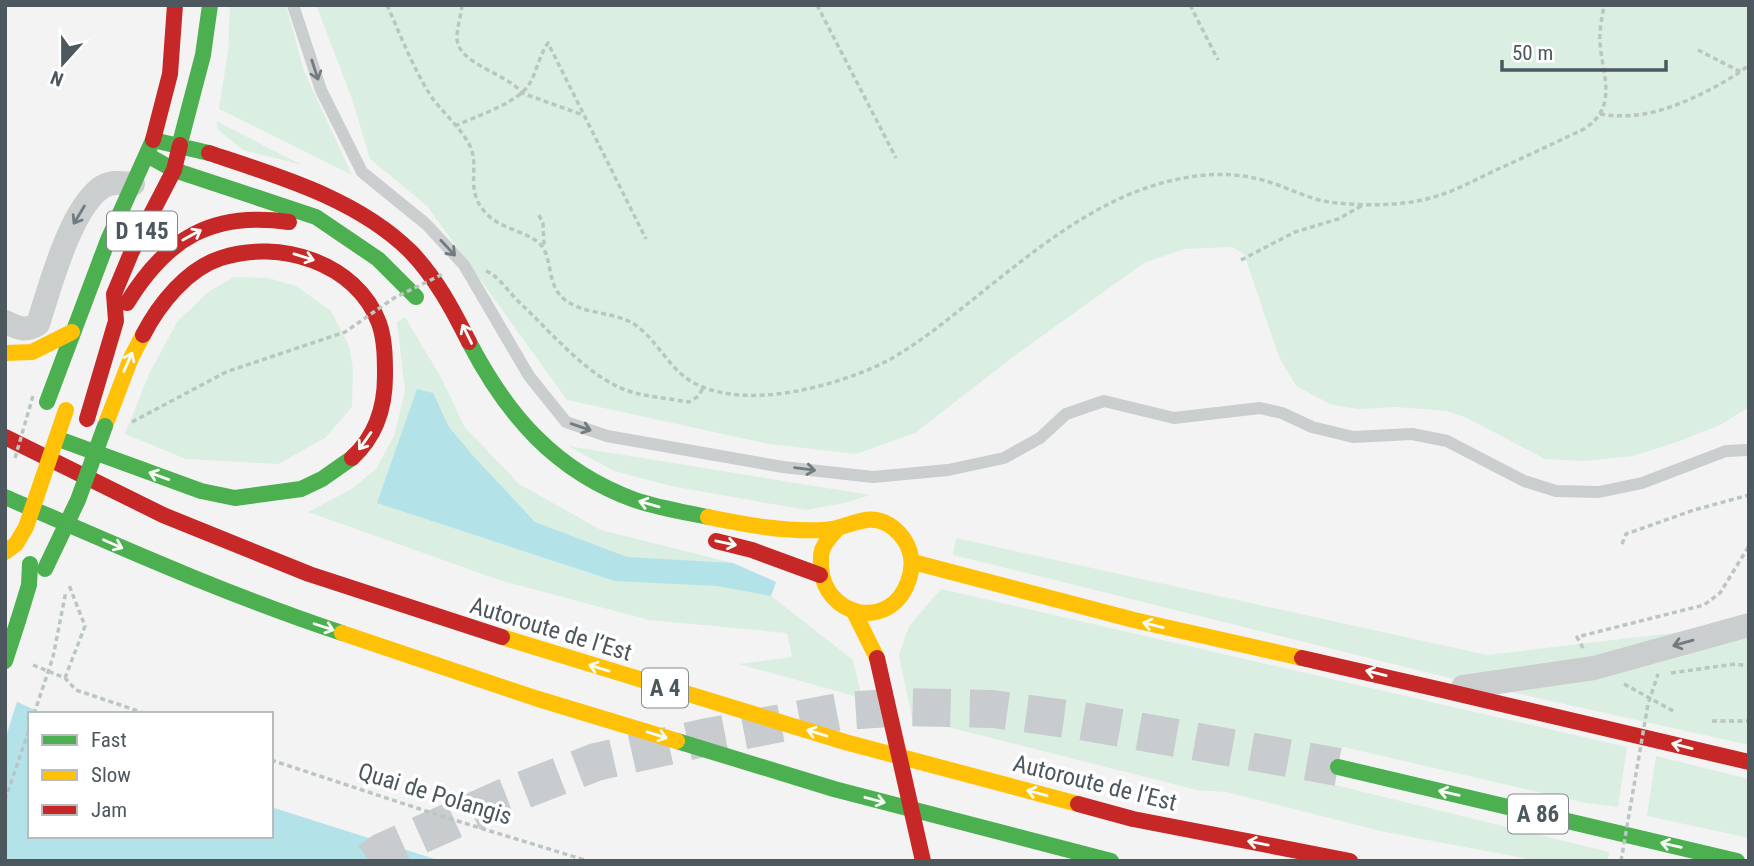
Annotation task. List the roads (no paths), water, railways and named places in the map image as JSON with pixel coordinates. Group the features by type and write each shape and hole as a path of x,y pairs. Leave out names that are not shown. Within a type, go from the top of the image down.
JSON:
{"main road":[{"name":"D 145","path":"41,404 150,148 169,89 174,57 175,5"},
{"name":"D 145","path":"65,484 88,419 116,321 114,293 132,251 174,170 200,68 210,5"},
{"path":"150,148 180,143 323,194 372,219 427,270 450,302 507,406 538,440 585,477 624,496 671,510 780,530 837,529 860,519 885,523 904,538 913,562 910,584 897,602 876,612 854,611 831,598 820,575 822,550 837,529"},
{"path":"150,148 174,170 316,217 332,231 369,252 388,267 428,314"},
{"path":"116,321 147,271 166,252 203,228 237,220 275,219 332,231"},
{"path":"5,426 35,433 192,488 219,495 235,498 294,492 334,472 366,444 386,391 385,353 377,319 356,288 340,274 300,255 261,250 233,254 195,272 171,292 152,317 123,373 105,426 78,500 37,566 29,585 5,661"},
{"path":"99,319 114,293"},
{"path":"5,353 16,356 35,354 72,332"},
{"path":"5,552 16,544 26,527 68,404"},
{"path":"28,461 35,433"},
{"name":"Autoroute de l’Est","path":"5,437 163,515 297,569 553,654 845,742 1133,819 1350,861"},
{"path":"8,526 21,484"},
{"name":"A 4","path":"5,497 145,558 287,614 535,698 834,789 1111,861"},
{"path":"37,566 41,539 58,504"},
{"path":"700,538 752,550 820,575"},
{"path":"913,562 1195,635 1356,668 1749,762"},
{"path":"854,611 877,658 923,861"},
{"name":"A 86","path":"1338,767 1737,861"}],"street":[{"path":"5,322 21,329 30,329 38,324 71,230 84,206 102,187 117,182 133,184"},
{"path":"1442,690 1594,668 1749,625"}],"lane":[{"path":"293,5 321,90 362,172 426,224 464,265 529,376 566,422 607,436 783,467 873,477 948,470 1004,458 1040,438 1066,414 1104,401 1174,418 1260,408 1282,413 1312,427 1353,436 1412,434 1447,441 1524,481 1556,491 1599,492 1642,483 1726,451 1749,450"}],"water":[{"path":"417,389 433,393 449,427 535,522 627,557 733,563 776,582 771,596 717,586 615,581 377,503"},
{"path":"5,696 39,712 28,712 28,838 273,838 273,808 441,861 5,861"}],"tunnel":[{"path":"369,861 382,852 503,798 596,762 844,711 906,707 993,709 1081,721 1338,767"}]}
